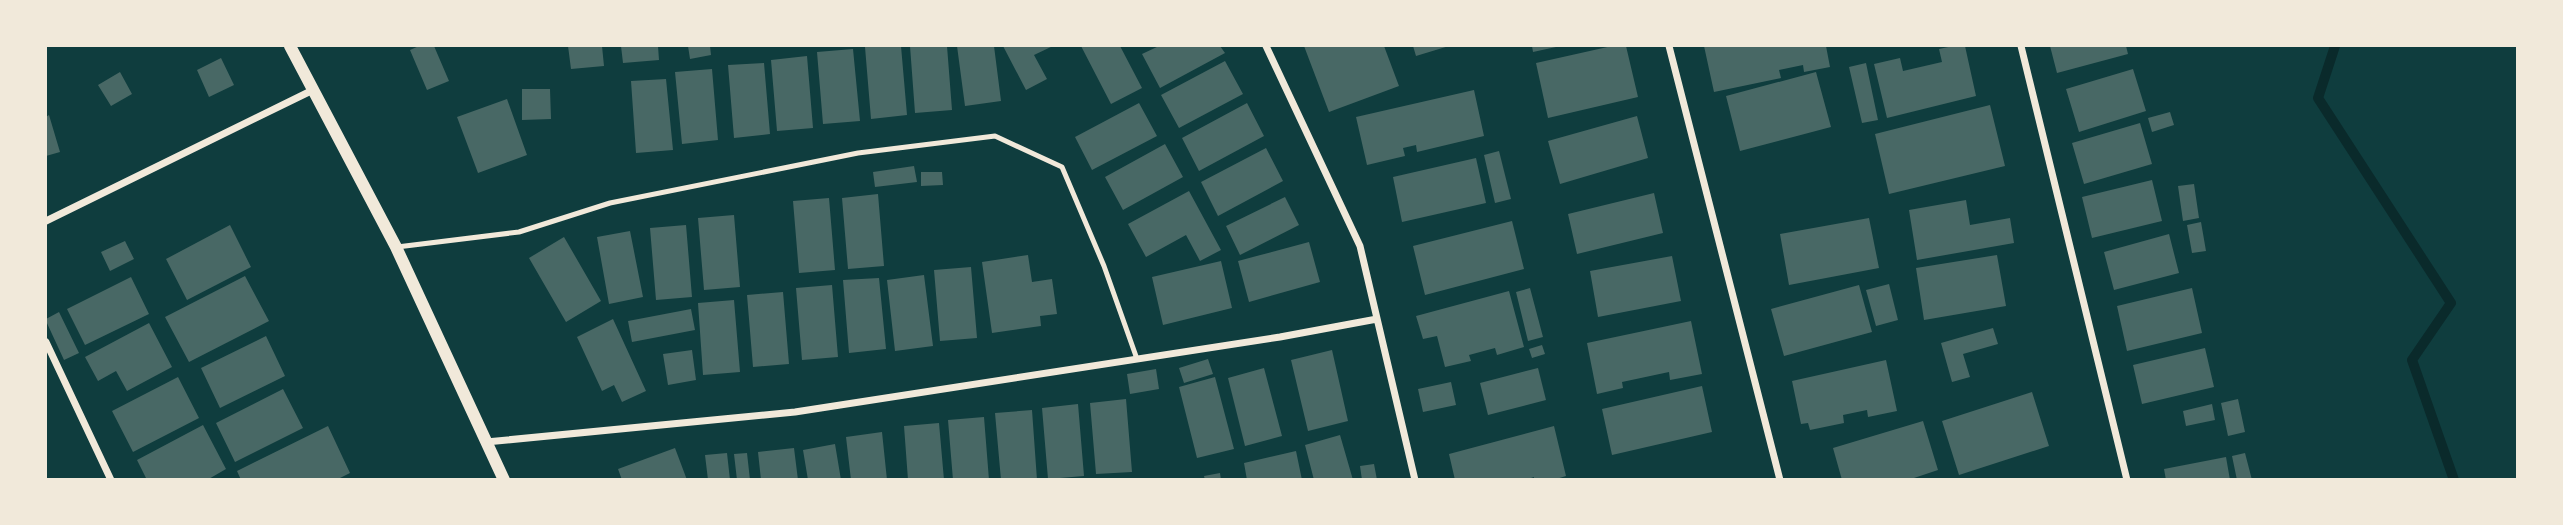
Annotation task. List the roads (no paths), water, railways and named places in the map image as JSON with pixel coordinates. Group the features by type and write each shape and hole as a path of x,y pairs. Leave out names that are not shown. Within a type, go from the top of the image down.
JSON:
{"street":[{"path":"290,46 396,247 504,480"},
{"path":"1266,46 1360,246 1415,480"},
{"path":"1669,46 1780,480"},
{"path":"2021,46 2127,480"},
{"path":"46,221 313,90"},
{"path":"486,442 795,412 1377,319"},
{"path":"46,342 111,480"}],"lane":[{"path":"396,247 519,232 610,203 858,153 995,136 1062,167 1104,266 1137,359"}],"waterway":[{"path":"2335,46 2318,98 2451,303 2412,360 2454,480"}]}
